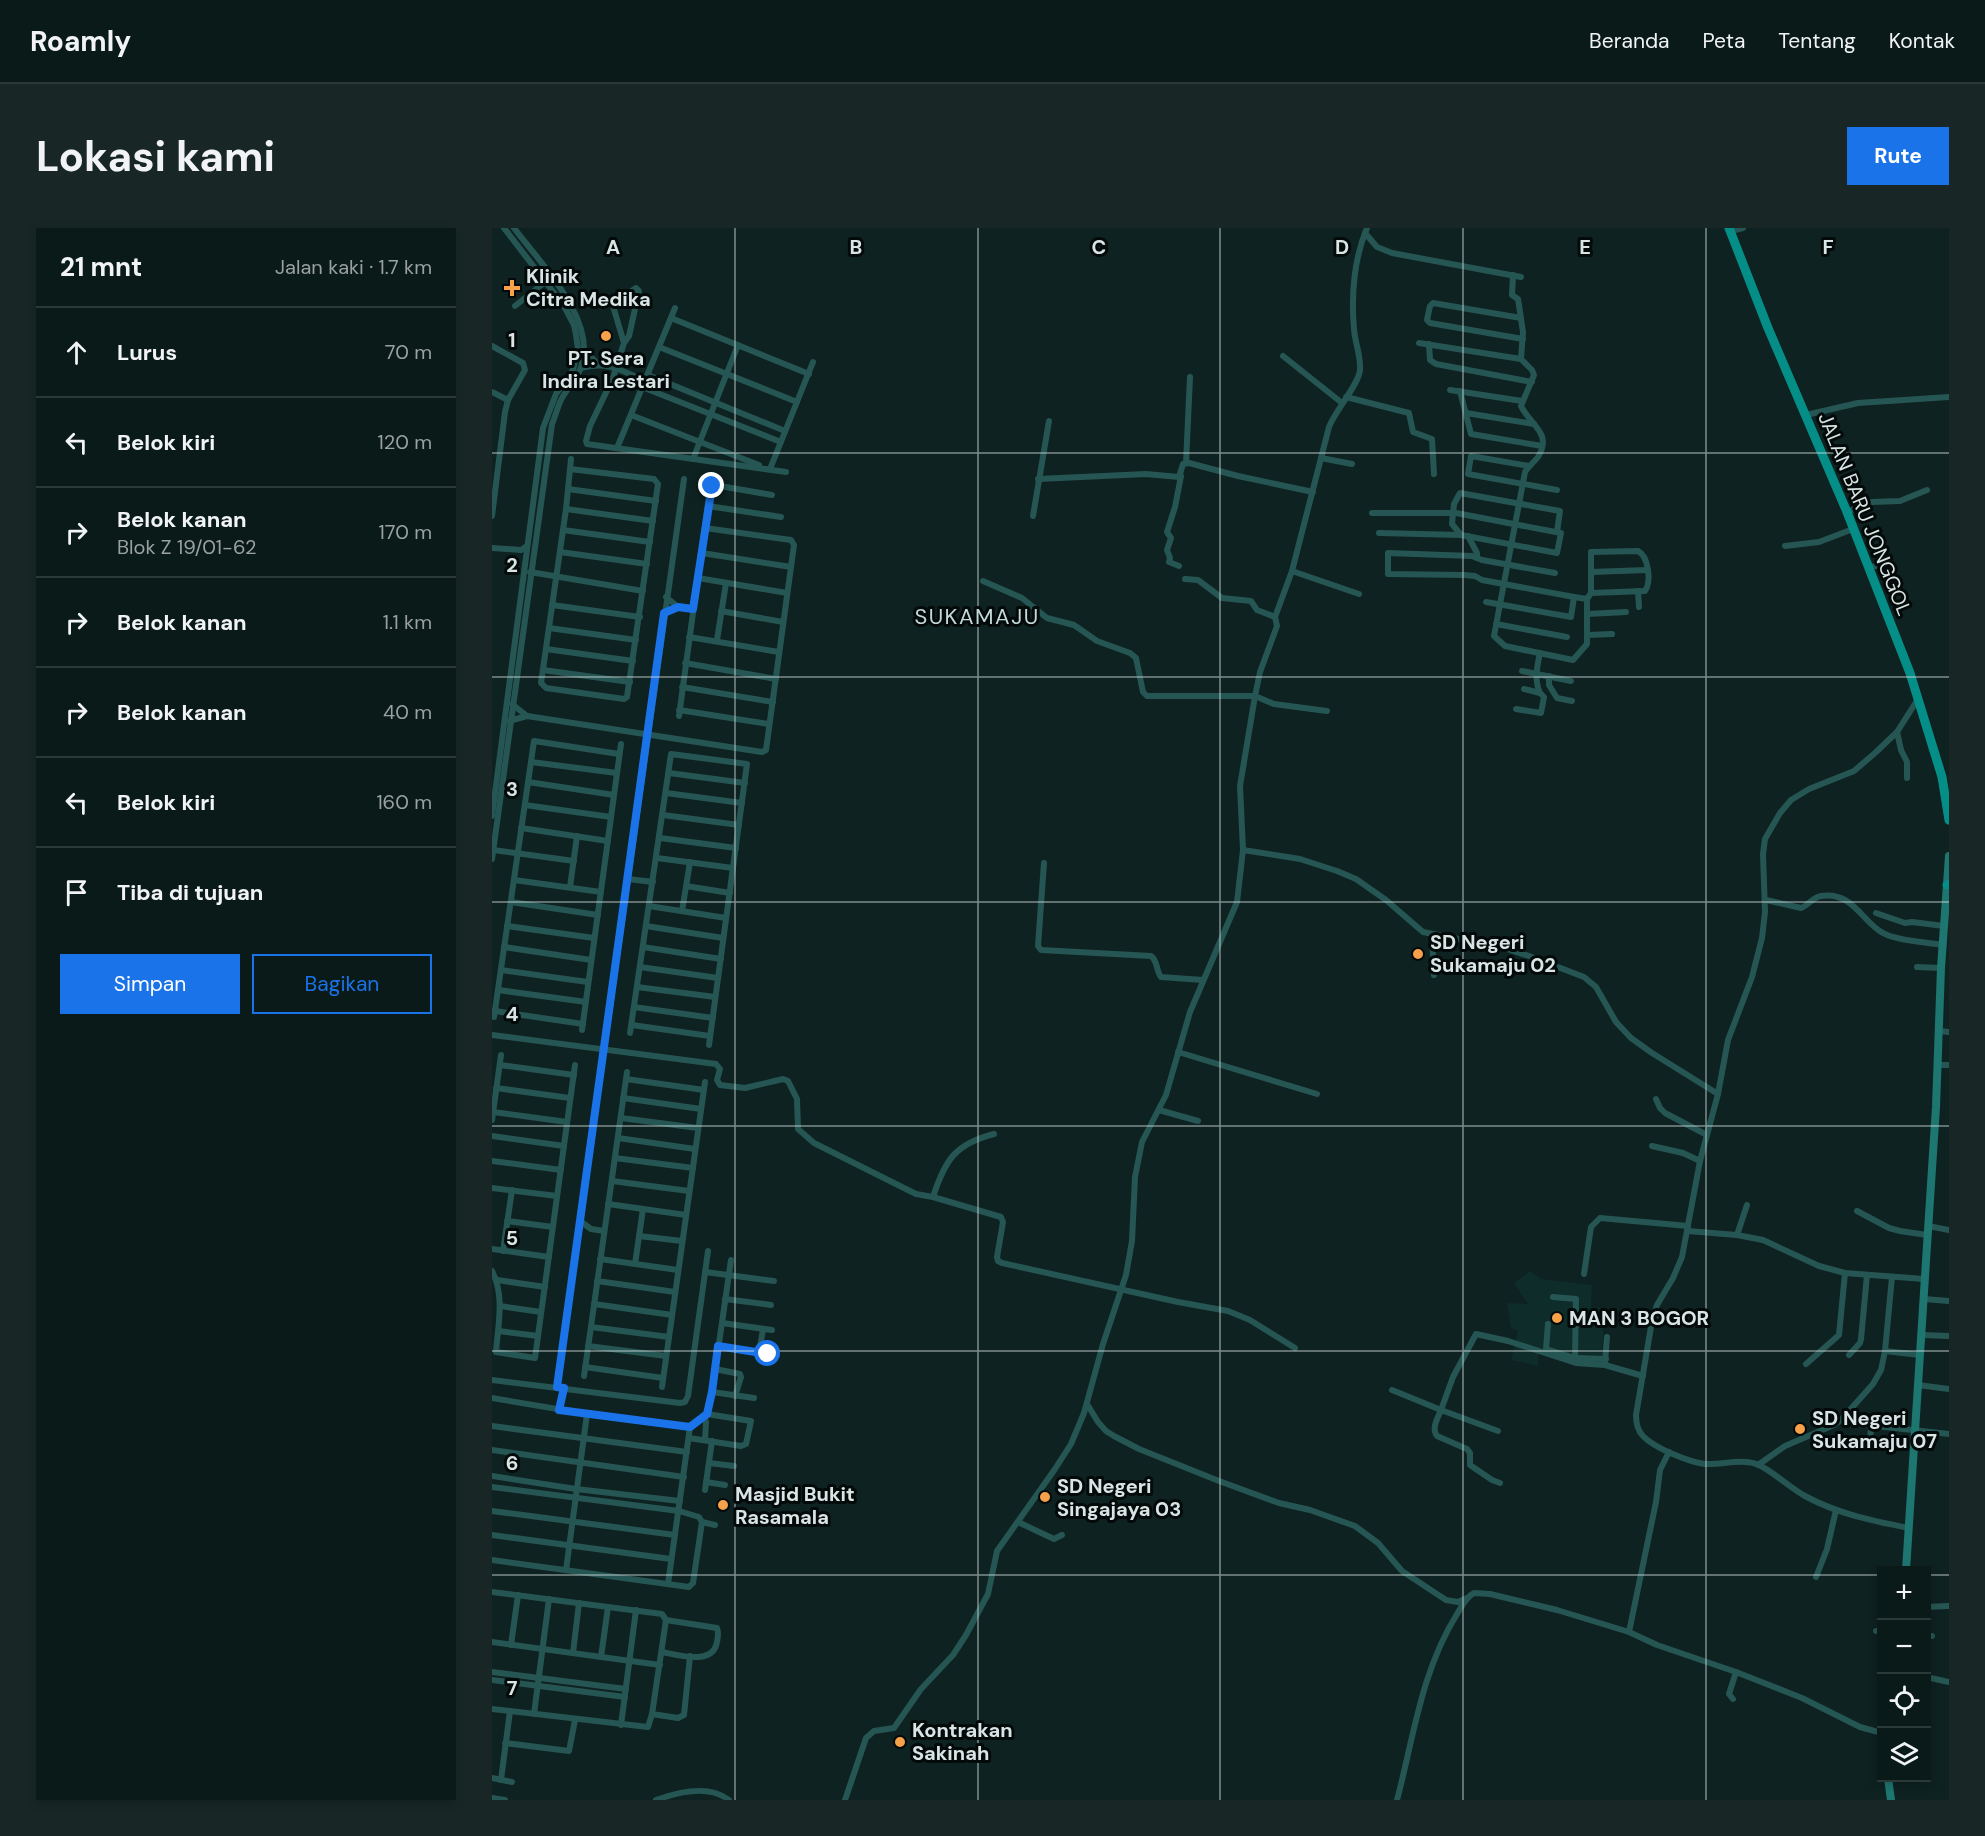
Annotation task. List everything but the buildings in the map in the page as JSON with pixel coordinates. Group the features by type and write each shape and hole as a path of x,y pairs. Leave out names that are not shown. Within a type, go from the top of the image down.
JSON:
{"main road":[{"name":"JALAN BARU JONGGOL","path":"1730,230 1911,673 1942,777 1949,820"},
{"path":"1906,1566 1949,856"},
{"path":"1889,1782 1891,1800"}],"street":[{"path":"492,859 507,721 552,424 560,401 581,368 585,351 582,327 567,304 554,294 504,228"},
{"path":"510,703 525,557 543,428 556,394 573,370 578,349 574,325 560,288 514,228"},
{"path":"1730,230 1743,228"},
{"path":"1366,231 1377,247 1392,253 1521,277"},
{"path":"845,1800 866,1738 874,1731 894,1728 921,1689 959,1646 988,1594 996,1553 1071,1444 1087,1404 1103,1344 1121,1290 1132,1241 1137,1162 1142,1142 1159,1110 1169,1085 1190,1012 1235,910 1243,850 1240,786 1255,696 1260,672 1276,626 1275,617 1292,571 1329,427 1357,381 1360,371 1353,314 1359,252 1366,231"},
{"path":"1513,275 1512,295 1518,299 1521,318 1523,339 1521,359"},
{"path":"515,306 545,282"},
{"path":"624,343 613,306 615,302 636,288 639,291 629,336 624,343 617,369 590,426 586,441 588,444 786,472"},
{"path":"1521,318 1433,303 1430,306 1427,320 1430,323 1523,339"},
{"path":"617,448 675,308"},
{"path":"671,318 809,374"},
{"path":"1419,343 1521,359 1533,372 1532,382 1522,401 1522,408 1543,436 1542,446 1538,457 1525,472 1494,636 1504,646 1573,660 1587,644 1587,599 1591,593 1591,552 1638,551 1643,554 1648,587 1645,591 1591,593"},
{"path":"1429,344 1430,360 1436,364 1532,382"},
{"path":"693,459 738,345"},
{"path":"492,346 524,364 524,373 508,400 492,516"},
{"path":"659,346 797,402"},
{"path":"585,351 598,364"},
{"path":"1283,356 1344,400 1409,413 1413,432 1429,437 1433,443 1434,474"},
{"path":"770,470 813,362"},
{"path":"581,368 598,364 617,369 711,414 781,442"},
{"path":"1179,566 1169,562 1167,550 1171,538 1167,532 1175,507 1183,464 1186,463 1190,377"},
{"path":"645,381 715,402 785,431"},
{"path":"1450,390 1522,401"},
{"path":"1460,391 1470,432 1473,435 1542,446"},
{"path":"493,393 508,400"},
{"path":"1806,415 1858,403 1949,397"},
{"path":"1466,413 1534,424"},
{"path":"631,415 770,470"},
{"path":"1033,516 1049,421"},
{"path":"492,445 500,447"},
{"path":"1529,466 1474,456 1470,457 1468,474 1557,490"},
{"path":"1322,458 1352,465"},
{"path":"570,469 654,478 658,484 630,682 627,697 622,700 543,687 541,683 571,459"},
{"path":"1186,463 1313,492"},
{"path":"1038,479 1146,474 1181,476"},
{"path":"559,1410 580,1221 684,479"},
{"path":"769,724 679,713 710,488 714,485 772,495"},
{"path":"568,489 656,501"},
{"path":"1847,512 1872,502 1900,501 1927,490"},
{"path":"1477,558 1477,553 1464,535 1452,524 1454,504 1460,493 1560,511 1557,532"},
{"path":"708,506 781,517"},
{"path":"566,509 653,521"},
{"path":"1372,513 1456,513 1561,533 1557,553 1464,535 1379,533"},
{"path":"507,721 527,716 762,752 766,750 794,545 792,541 705,528"},
{"path":"1785,546 1818,542 1853,529"},
{"path":"563,530 650,542"},
{"path":"492,548 520,550 527,546"},
{"path":"520,550 525,557"},
{"path":"560,552 647,564"},
{"path":"702,553 791,567"},
{"path":"1555,573 1472,556 1388,553 1388,573 1464,575 1587,599"},
{"path":"1868,568 1883,564 1885,557"},
{"path":"1591,572 1647,570"},
{"path":"1292,571 1359,594"},
{"path":"524,572 643,591"},
{"path":"698,578 788,593"},
{"path":"1185,579 1198,580 1222,598 1251,601 1257,610 1275,617"},
{"path":"983,580 1022,598 1047,618 1074,625 1097,641 1130,653 1137,658 1143,692 1148,696 1255,696 1274,704 1327,711"},
{"path":"717,640 726,583"},
{"path":"1638,591 1639,607"},
{"path":"666,597 678,607"},
{"path":"1486,602 1570,618 1574,597"},
{"path":"552,605 640,617"},
{"path":"664,613 678,607 693,609"},
{"path":"721,611 783,622"},
{"path":"1587,614 1626,612"},
{"path":"1496,624 1567,637"},
{"path":"549,628 636,640"},
{"path":"1587,635 1611,634"},
{"path":"689,636 779,652"},
{"path":"546,649 633,661"},
{"path":"1516,709 1541,713 1544,697 1537,687 1536,674 1540,653"},
{"path":"685,663 776,679"},
{"path":"543,670 630,682"},
{"path":"1522,670 1571,681"},
{"path":"1548,676 1549,685 1557,698 1572,701"},
{"path":"682,687 772,702"},
{"path":"1524,690 1540,693"},
{"path":"1909,1528 1864,1519 1836,1510 1791,1488 1758,1465 1744,1462 1704,1464 1669,1452 1649,1441 1639,1430 1636,1415 1654,1313 1679,1265 1700,1161 1718,1094 1732,1028 1752,977 1762,938 1766,900 1764,845 1768,832 1780,813 1801,794 1861,766 1897,732 1918,699"},
{"path":"510,703 527,716"},
{"path":"1897,732 1900,750 1907,762 1907,778"},
{"path":"619,754 534,741 495,1014 582,1027 621,744"},
{"path":"630,1033 672,753 747,764 709,1045"},
{"path":"531,762 617,773"},
{"path":"501,775 492,767 502,763"},
{"path":"669,773 745,783"},
{"path":"492,816 501,775"},
{"path":"528,782 614,795"},
{"path":"666,793 742,803"},
{"path":"525,805 611,816"},
{"path":"663,815 739,825"},
{"path":"521,828 608,841"},
{"path":"570,887 577,836"},
{"path":"660,838 736,848"},
{"path":"493,850 574,861"},
{"path":"1243,850 1280,855 1337,871 1356,879 1371,889 1418,930 1529,956 1584,977 1600,994 1616,1022 1632,1038 1718,1094"},
{"path":"657,858 733,868"},
{"path":"682,911 690,862"},
{"path":"1044,863 1038,946 1041,950 1151,956 1155,959 1161,977 1203,980"},
{"path":"628,879 653,882"},
{"path":"514,880 601,892"},
{"path":"686,886 730,893"},
{"path":"1766,900 1802,908 1819,896 1834,897 1855,906 1885,935 1943,945"},
{"path":"511,902 597,915"},
{"path":"649,906 726,918"},
{"path":"1876,913 1905,923 1944,926"},
{"path":"507,926 594,938"},
{"path":"646,926 723,938"},
{"path":"1432,935 1434,975"},
{"path":"504,947 591,960"},
{"path":"643,947 721,959"},
{"path":"640,967 718,978"},
{"path":"1917,967 1941,968"},
{"path":"501,970 588,982"},
{"path":"637,987 715,997"},
{"path":"498,990 586,1002"},
{"path":"634,1007 712,1018"},
{"path":"632,1025 710,1036"},
{"path":"1939,1031 1949,1032"},
{"path":"492,1035 716,1064 720,1069 717,1080 720,1085 739,1088 783,1079 788,1081 797,1099 798,1129 814,1143 916,1194 1001,1217 1003,1222 998,1261 1239,1315 1295,1348"},
{"path":"1178,1052 1317,1094"},
{"path":"492,1120 501,1055"},
{"path":"500,1065 574,1075"},
{"path":"492,1271 497,1280 500,1306 496,1352 535,1358 575,1065"},
{"path":"1938,1065 1949,1065"},
{"path":"584,1376 627,1075 704,1090"},
{"path":"662,1387 705,1082"},
{"path":"496,1088 570,1098"},
{"path":"623,1098 701,1109"},
{"path":"1656,1100 1665,1113 1707,1135"},
{"path":"1159,1110 1198,1121"},
{"path":"493,1112 567,1122"},
{"path":"621,1118 698,1128"},
{"path":"933,1197 944,1168 952,1156 978,1138 994,1134"},
{"path":"492,1136 564,1146"},
{"path":"618,1138 695,1149"},
{"path":"1652,1146 1683,1153 1700,1161"},
{"path":"615,1158 693,1168"},
{"path":"492,1161 561,1170"},
{"path":"612,1180 689,1191"},
{"path":"492,1188 557,1197"},
{"path":"503,1251 512,1190"},
{"path":"608,1204 686,1215"},
{"path":"1737,1235 1747,1205"},
{"path":"636,1264 643,1209"},
{"path":"1857,1211 1900,1232 1949,1230"},
{"path":"1584,1274 1591,1227 1600,1218 1737,1235 1773,1244 1819,1266 1845,1273 1924,1279"},
{"path":"507,1221 553,1227"},
{"path":"580,1221 591,1229 604,1231"},
{"path":"578,1236 591,1229"},
{"path":"639,1236 682,1241"},
{"path":"492,1250 549,1257"},
{"path":"492,1380 685,1402 688,1396 708,1251"},
{"path":"600,1259 678,1269"},
{"path":"705,1490 709,1463 706,1415 712,1392 731,1260"},
{"path":"705,1272 774,1281"},
{"path":"1806,1364 1839,1335 1845,1273"},
{"path":"1849,1355 1861,1339 1867,1275"},
{"path":"1758,1465 1785,1446 1826,1429 1841,1420 1878,1378 1885,1351 1892,1277"},
{"path":"497,1280 545,1287"},
{"path":"597,1281 675,1292"},
{"path":"1553,1297 1576,1299 1575,1358"},
{"path":"725,1299 771,1305"},
{"path":"1924,1299 1949,1301"},
{"path":"594,1304 672,1315"},
{"path":"500,1306 542,1312"},
{"path":"1654,1313 1680,1325 1685,1321"},
{"path":"722,1323 772,1330"},
{"path":"1548,1324 1546,1349 1575,1358 1606,1362 1643,1376"},
{"path":"591,1327 669,1337"},
{"path":"759,1352 763,1330"},
{"path":"499,1331 538,1336"},
{"path":"1500,1483 1470,1465 1470,1453 1467,1449 1434,1433 1434,1427 1453,1377 1476,1334 1508,1341 1576,1363 1606,1362"},
{"path":"1921,1335 1949,1336"},
{"path":"1606,1362 1607,1337"},
{"path":"588,1346 666,1356"},
{"path":"718,1346 768,1354"},
{"path":"1885,1351 1920,1354"},
{"path":"585,1367 663,1378"},
{"path":"715,1369 740,1374 735,1396"},
{"path":"1918,1385 1949,1389"},
{"path":"1392,1390 1498,1431"},
{"path":"712,1392 754,1398"},
{"path":"492,1398 559,1410 690,1427"},
{"path":"1087,1404 1106,1431 1139,1449 1280,1503 1310,1510 1355,1526 1378,1543 1402,1571 1446,1600 1458,1602 1474,1593 1490,1594 1557,1610 1629,1632 1678,1653 1736,1672 1802,1698 1860,1727 1877,1732"},
{"path":"566,1570 587,1414"},
{"path":"668,1584 684,1477 688,1438 690,1427 706,1415 751,1423 744,1446 688,1438"},
{"path":"1841,1420 1870,1426 1949,1434"},
{"path":"492,1426 687,1452"},
{"path":"1870,1426 1870,1445"},
{"path":"492,1450 684,1477"},
{"path":"1629,1632 1656,1502 1660,1470 1669,1452"},
{"path":"709,1463 734,1466"},
{"path":"492,1476 576,1489 680,1501"},
{"path":"706,1482 725,1485"},
{"path":"492,1487 679,1511 699,1517 702,1522 693,1583 689,1587 492,1560"},
{"path":"1816,1577 1827,1549 1836,1510"},
{"path":"492,1511 675,1535"},
{"path":"702,1522 715,1525"},
{"path":"1018,1522 1053,1539 1062,1535"},
{"path":"492,1535 671,1559"},
{"path":"492,1592 662,1614 666,1620 648,1727 492,1709"},
{"path":"511,1645 518,1595"},
{"path":"1397,1800 1427,1677 1444,1636 1467,1598"},
{"path":"534,1714 549,1599"},
{"path":"573,1653 579,1603"},
{"path":"1931,1607 1948,1606"},
{"path":"601,1657 608,1607"},
{"path":"621,1725 636,1610"},
{"path":"662,1652 703,1657 715,1649 718,1629 666,1620"},
{"path":"492,1642 660,1665"},
{"path":"652,1713 678,1718 684,1715 690,1656"},
{"path":"492,1672 625,1697"},
{"path":"1734,1699 1730,1694 1736,1672"},
{"path":"1931,1678 1949,1682"},
{"path":"492,1680 626,1689"},
{"path":"501,1780 510,1711"},
{"path":"505,1743 570,1751 575,1720"},
{"path":"492,1779 512,1782"},
{"path":"656,1800 699,1791 717,1793 729,1800"},
{"path":"492,1798 505,1800"}],"shaded area":[{"name":"MAN 3 BOGOR","path":"1530,1271 1541,1279 1592,1285 1591,1307 1604,1308 1602,1365 1538,1352 1538,1366 1511,1360 1518,1331 1511,1328 1507,1303 1528,1304 1514,1283"}],"place":[{"name":"Klinik Citra Medika","path":"512,288"},
{"name":"PT. Sera Indira Lestari","path":"606,336"},
{"name":"SD Negeri Sukamaju 02","path":"1418,954"},
{"name":"MAN 3 BOGOR","path":"1557,1318"},
{"name":"SD Negeri Sukamaju 07","path":"1800,1429"},
{"name":"SD Negeri Singajaya 03","path":"1045,1497"},
{"name":"Masjid Bukit Rasamala","path":"723,1505"},
{"name":"Kontrakan Sakinah","path":"900,1742"}],"district":[{"name":"SUKAMAJU","path":"977,616"}],"route":[{"path":"712,486 693,609 678,607 664,613 557,1387 564,1388 559,1410 690,1427 707,1414 718,1346 768,1354"}]}
